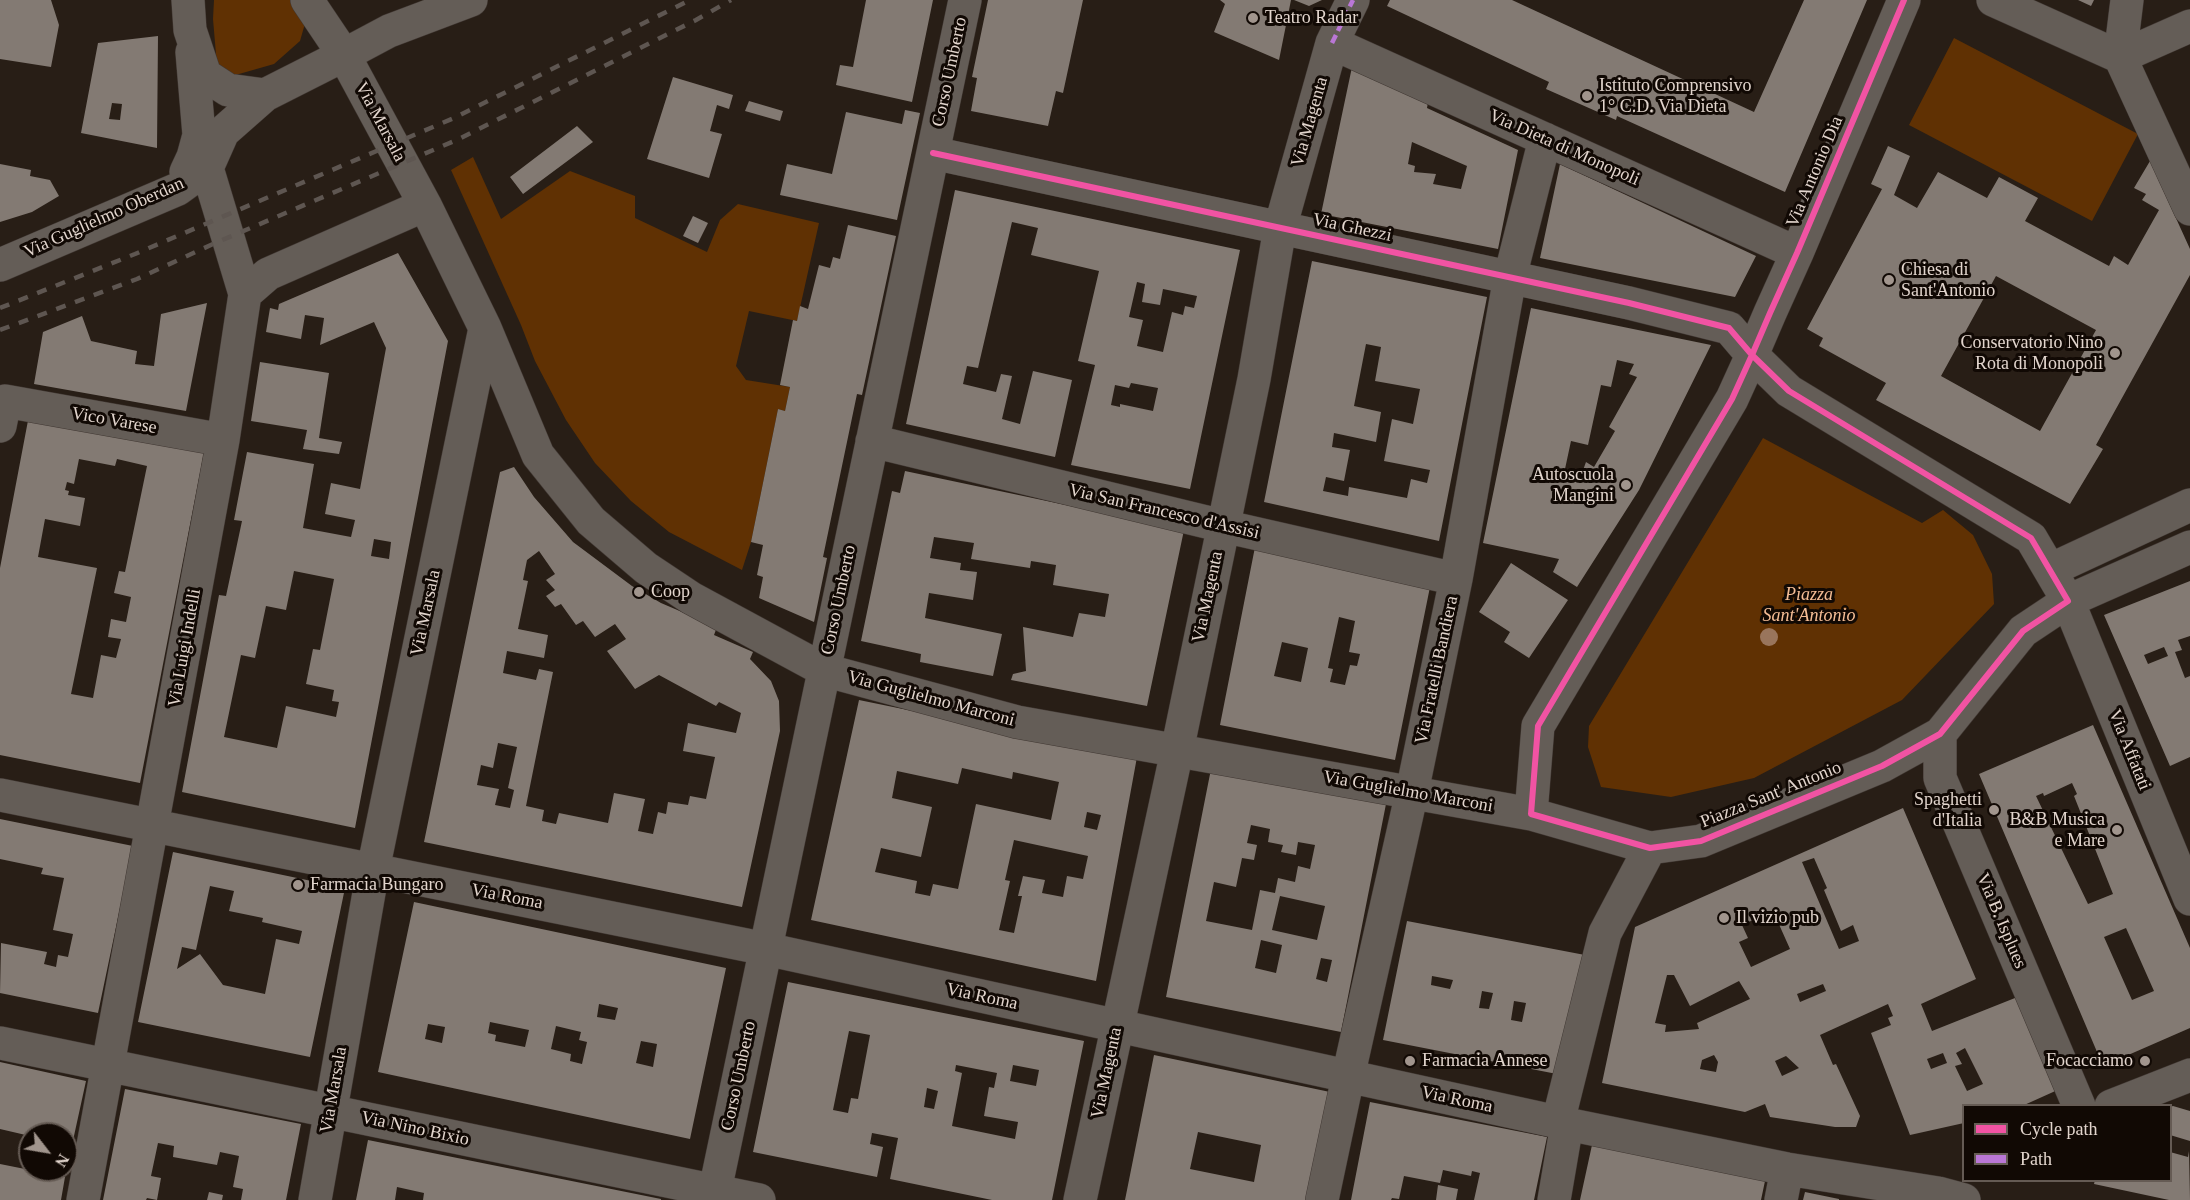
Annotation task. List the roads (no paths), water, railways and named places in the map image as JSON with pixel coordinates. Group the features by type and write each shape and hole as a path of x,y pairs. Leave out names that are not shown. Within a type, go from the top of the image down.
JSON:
{"street":[{"name":"Via Marsala","path":"307,0 344,56 425,205 485,328 373,870 315,1200"},
{"path":"425,205 268,274 245,294 207,168 223,132 265,94 344,56 389,30 471,0"},
{"name":"Corso Umberto","path":"714,1195 965,0"},
{"name":"Via Magenta","path":"1080,1200 1254,379 1280,228 1332,43 1353,0"},
{"name":"Via Antonio Dia","path":"1752,355 1904,0"},
{"path":"1993,0 2120,57 2190,26"},
{"path":"2127,0 2120,57 2190,209"},
{"path":"189,15 206,75 228,90 265,94"},
{"path":"178,189 193,157 199,135 189,15"},
{"name":"Via Dieta di Monopoli","path":"1332,43 1797,253"},
{"name":"Via Fratelli Bandiera","path":"1322,1200 1412,792 1456,579 1510,277 1545,139"},
{"name":"Via Ghezzi","path":"933,153 1629,303 1729,328 1752,355"},
{"name":"Via Guglielmo Oberdan","path":"0,265 178,189 207,168"},
{"name":"Via Luigi Indelli","path":"83,1200 223,440 245,294"},
{"name":"Via Guglielmo Marconi","path":"485,328 538,455 591,521 646,568 691,598 825,670 1017,722 1531,814"},
{"path":"1531,814 1538,726 1732,399 1752,355 1789,391 2031,538 2068,601"},
{"name":"Vico Varese","path":"2,414 223,440"},
{"name":"Via San Francesco d'Assisi","path":"872,441 1223,526 1456,579"},
{"path":"2050,570 2190,506"},
{"name":"Piazza Sant' Antonio","path":"1531,814 1650,848 1701,841 1882,766 1940,734 2023,631 2068,601 2190,547"},
{"name":"Via Affatati","path":"2068,601 2190,899"},
{"name":"Via B. Isplues","path":"1940,734 1940,778 2078,1104"},
{"name":"Via Roma","path":"0,795 766,949 1563,1123 1784,1184 1955,1191"},
{"path":"1554,1200 1563,1123 1605,933 1650,848"},
{"name":"Via Nino Bixio","path":"0,1043 714,1195 759,1200"},
{"path":"2116,1104 2190,1075"}],"railway":[{"path":"0,308 135,254 454,118 690,0"},
{"path":"0,330 137,279 459,139 696,20 731,0"}],"place":[{"name":"Teatro Radar","path":"1253,18"},
{"name":"Istituto Comprensivo 1° C.D. Via Dieta","path":"1587,96"},
{"name":"Chiesa di Sant'Antonio","path":"1889,280"},
{"name":"Conservatorio Nino Rota di Monopoli","path":"2115,353"},
{"name":"Autoscuola Mangini","path":"1626,485"},
{"name":"Coop","path":"639,592"},
{"name":"Spaghetti d'Italia","path":"1994,810"},
{"name":"B&B Musica e Mare","path":"2117,830"},
{"name":"Farmacia Bungaro","path":"298,885"},
{"name":"Il vizio pub","path":"1724,918"},
{"name":"Farmacia Annese","path":"1410,1061"},
{"name":"Focacciamo","path":"2145,1061"}],"park label":[{"name":"Piazza Sant'Antonio","path":"1809,605"}]}
